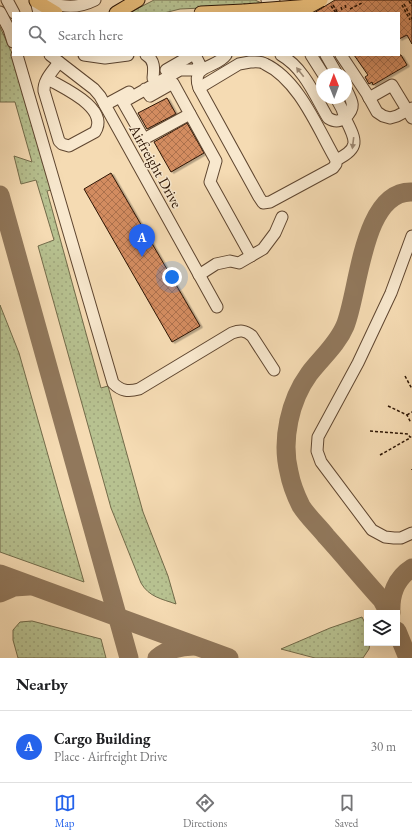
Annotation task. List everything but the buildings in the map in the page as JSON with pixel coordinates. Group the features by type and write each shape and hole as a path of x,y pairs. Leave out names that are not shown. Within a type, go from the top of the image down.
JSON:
{"main road":[{"path":"118,12 138,0"},
{"path":"222,12 329,4"},
{"path":"37,5 54,12"}],"street":[{"path":"7,0 13,12"},
{"path":"37,5 71,7 84,5 95,0"},
{"path":"0,12 9,29 12,39"},
{"path":"17,56 113,383 118,388 123,390 131,392 139,390 232,333 242,330 252,336 274,370"},
{"path":"91,56 105,58 120,56"},
{"path":"147,56 152,60 154,65 152,78"},
{"path":"105,105 190,56"},
{"path":"190,114 144,139 124,102 180,70 195,70 200,65 196,56"},
{"path":"206,67 208,61 219,56"},
{"path":"199,88 239,64 250,62 264,63 283,75 297,91 336,160 336,164 333,168 270,202 263,203 256,193 199,88 196,80 197,75 206,67 223,59 225,56"},
{"path":"283,56 290,60 301,72 328,118 334,122 340,121 351,112 353,106 352,102"},
{"path":"313,56 319,68"},
{"path":"327,56 334,68"},
{"path":"341,56 377,112 390,118 411,112 392,85 369,98"},
{"path":"48,79 85,101 91,107 96,113 98,120 95,132 69,146 62,144 59,141 44,91 44,84 48,79 54,58"},
{"name":"Airfreight Drive","path":"54,58 94,89 105,105 217,307"},
{"path":"145,90 150,96 173,83 216,161 210,182 251,256"},
{"path":"94,89 111,94 123,95"},
{"path":"336,160 347,155 352,150 354,141 354,134 339,104"},
{"path":"200,275 216,264 230,261 239,263 263,249 275,233 282,217"},
{"path":"412,236 391,293 358,363 318,437 317,450 321,462 372,530 385,537 394,538 401,538 412,533"}],"path":[{"path":"411,1 412,6"},
{"path":"350,10 362,3"},
{"path":"329,4 336,12"},
{"path":"403,5 411,20"},
{"path":"405,376 412,389"},
{"path":"388,406 407,415 411,423"},
{"path":"407,415 412,412"},
{"path":"370,431 408,434 412,437 380,455"}],"green space":[{"path":"154,0 255,0 266,5 180,9 168,12 131,12"},
{"path":"0,27 16,62 51,190 47,191 101,388 108,386 143,512 168,576 176,604 161,599 144,588 111,508 38,246 54,240 36,180 21,184 14,156 32,162 15,102 0,102"},
{"path":"0,305 19,353 84,582 0,552"},
{"path":"362,617 364,621 364,646 370,646 363,658 315,658 281,649 330,628"},
{"path":"32,621 101,639 106,658 18,658 13,640 13,630 20,622"}],"taxiway":[{"path":"387,610 382,600 301,506 290,476 286,447 292,408 302,384 342,333 345,326 350,311 365,246 373,225 382,207 395,196 412,192"},
{"path":"0,195 129,658"},
{"path":"391,610 395,588 406,572 412,568"},
{"path":"0,574 229,658"},
{"path":"0,593 14,587 29,586"},
{"path":"400,638 408,658"},
{"path":"157,658 165,652 174,649 194,646"}],"place":[{"name":"Cargo Building","path":"142,257"}]}
